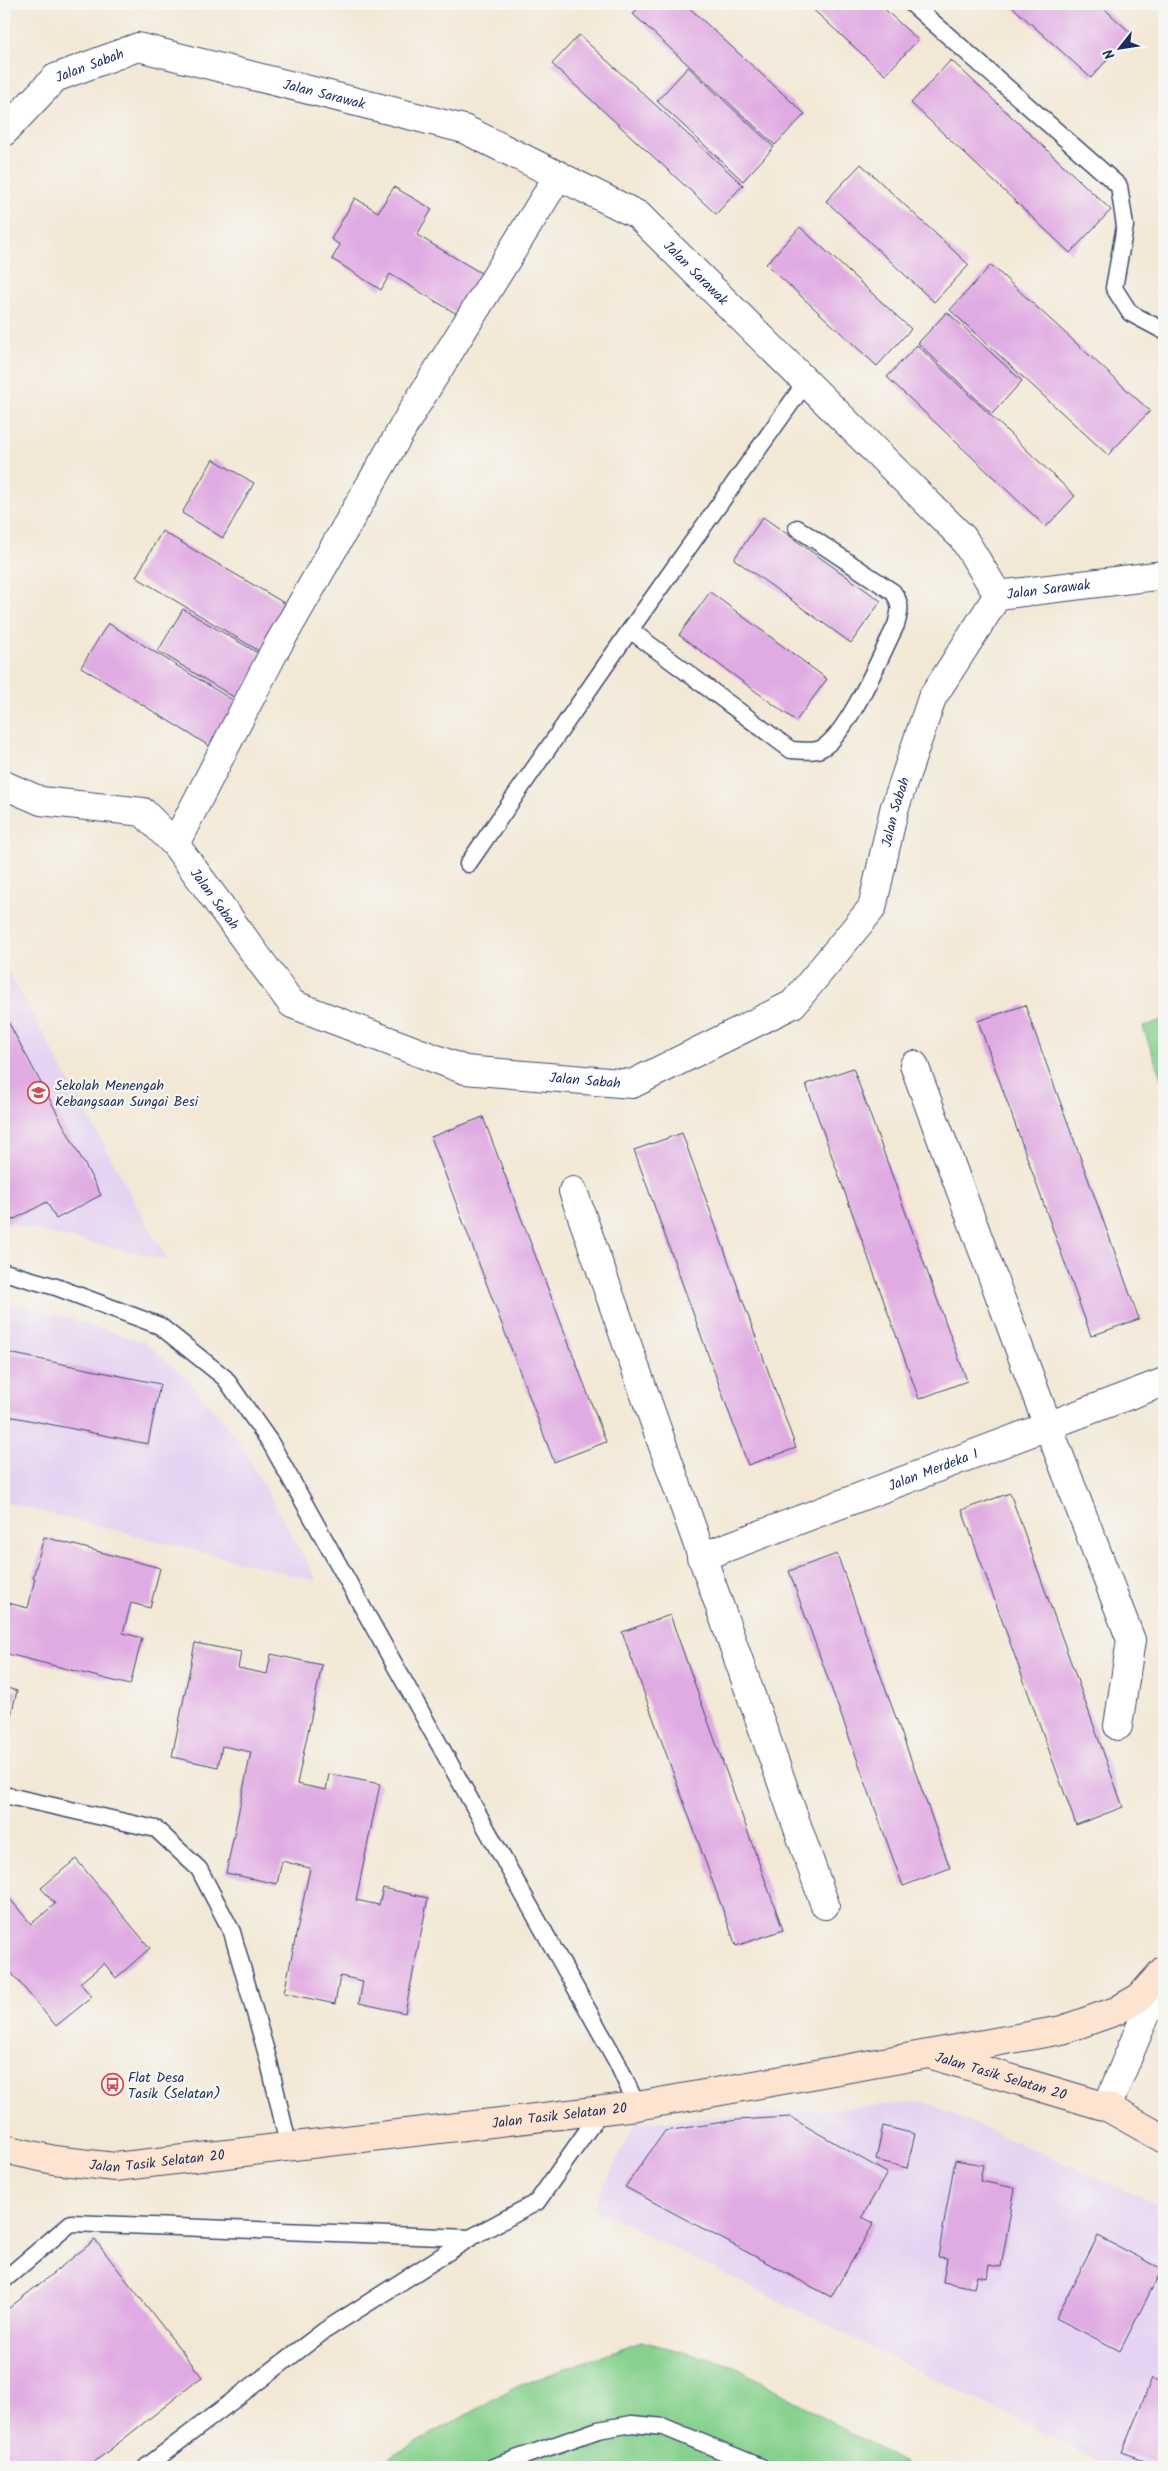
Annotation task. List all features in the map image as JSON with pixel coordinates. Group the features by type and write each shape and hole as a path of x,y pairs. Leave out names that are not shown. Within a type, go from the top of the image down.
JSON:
{"street":[{"name":"Jalan Sabah","path":"4,132 55,78 138,47"},
{"name":"Jalan Sarawak","path":"138,47 464,129 638,215 963,538 998,595 1164,575"},
{"path":"175,844 274,652 413,410 558,175"},
{"name":"Jalan Sabah","path":"4,785 41,801 143,812 175,844 292,1004 465,1070 632,1084 793,1004 872,908 894,810 932,698 998,595"},
{"path":"914,1064 1048,1426 1132,1640 1118,1726"},
{"path":"573,1190 700,1557 824,1905"},
{"name":"Jalan Merdeka 1","path":"700,1557 1164,1382"},
{"path":"929,2054 1062,2030 1116,2011 1140,1997 1164,1970"},
{"path":"1107,2108 1164,1970"},
{"name":"Jalan Tasik Selatan 20","path":"4,2149 54,2160 115,2167 601,2111 929,2054 1107,2108 1164,2139"}],"lane":[{"path":"912,4 1119,186 1125,226 1114,288 1130,313 1164,331"},
{"path":"468,864 630,630 806,382"},
{"path":"630,630 792,750 821,749 831,742 852,712 896,625 900,612 900,603 894,592 797,528"},
{"path":"4,1272 56,1286 160,1326 225,1378 270,1442 617,2062 637,2106"},
{"path":"4,1795 156,1829 199,1870 232,1932 269,2062 289,2148"},
{"path":"146,2467 324,2332 470,2238 537,2202 601,2111"},
{"path":"4,2280 71,2224 470,2238"},
{"path":"493,2467 598,2430 632,2424 664,2428 761,2467"}],"shaded area":[{"name":"Sekolah Menengah Kebangsaan Sungai Besi","path":"4,963 167,1260 4,1223"},
{"path":"4,1301 61,1316 144,1342 189,1380 238,1439 317,1581 4,1502"},
{"path":"925,2102 1164,2207 1164,2467 1111,2467 593,2208 635,2123"}],"green space":[{"path":"1164,1019 1164,1086 1143,1027"},
{"path":"641,2341 732,2365 911,2467 373,2467 513,2388"}],"building":[{"path":"643,4 685,4 805,114 775,145 633,14"},
{"path":"807,4 879,4 918,40 885,75"},
{"path":"1009,4 1099,4 1131,33 1091,78"},
{"path":"579,35 743,185 716,214 552,64"},
{"path":"951,60 1111,210 1070,253 911,103"},
{"path":"688,67 774,147 743,181 657,101"},
{"path":"861,164 969,265 934,302 826,201"},
{"path":"394,187 432,209 417,235 486,276 462,317 390,274 381,290 332,259 340,245 331,239 355,198 378,212"},
{"path":"800,227 911,329 877,366 766,264"},
{"path":"991,265 1150,411 1108,455 950,310"},
{"path":"947,312 1022,381 992,414 918,343"},
{"path":"917,345 1075,496 1046,527 887,377"},
{"path":"213,459 254,483 223,538 182,513"},
{"path":"763,517 881,601 851,643 734,559"},
{"path":"162,531 291,607 264,654 136,577"},
{"path":"710,592 827,679 796,721 679,635"},
{"path":"183,609 263,656 237,699 158,651"},
{"path":"108,623 237,703 211,747 81,667"},
{"path":"1025,1005 1139,1319 1091,1336 978,1021"},
{"path":"4,1014 101,1195 56,1219 47,1202 5,1224 4,1221"},
{"path":"853,1068 967,1381 919,1399 806,1084"},
{"path":"483,1117 606,1442 554,1462 431,1137"},
{"path":"682,1133 796,1448 748,1465 634,1150"},
{"path":"4,1352 160,1384 148,1444 4,1415"},
{"path":"1010,1493 1123,1807 1076,1825 962,1510"},
{"path":"44,1537 160,1568 150,1608 131,1603 123,1633 142,1638 130,1685 4,1653 4,1602 28,1608 35,1578 33,1578"},
{"path":"837,1554 950,1868 903,1886 789,1571"},
{"path":"670,1615 783,1930 736,1946 622,1632"},
{"path":"195,1643 241,1652 238,1668 267,1674 271,1654 322,1665 297,1784 326,1790 329,1774 380,1784 356,1900 379,1905 383,1888 428,1898 405,2013 359,2003 363,1981 340,1976 335,2004 284,1993 310,1868 282,1861 277,1884 226,1873 251,1752 222,1746 218,1767 172,1757"},
{"path":"4,1687 17,1691 7,1731 4,1730"},
{"path":"76,1859 150,1948 116,1978 104,1963 80,1983 92,1997 56,2026 4,1964 4,1892 31,1924 55,1904 41,1888"},
{"path":"790,2117 887,2173 862,2217 874,2223 831,2297 625,2187 665,2131 737,2120"},
{"path":"883,2126 915,2134 907,2168 876,2160"},
{"path":"955,2160 983,2165 980,2181 1015,2188 1001,2267 989,2265 987,2278 977,2276 974,2288 943,2282 947,2258 938,2257"},
{"path":"1098,2236 1162,2269 1120,2351 1056,2318"},
{"path":"95,2240 202,2377 88,2467 4,2467 4,2312"},
{"path":"1152,2378 1164,2383 1164,2467 1122,2452"}],"place":[{"name":"Sekolah Menengah Kebangsaan Sungai Besi","path":"39,1093"},
{"name":"Flat Desa Tasik (Selatan)","path":"112,2085"}]}
